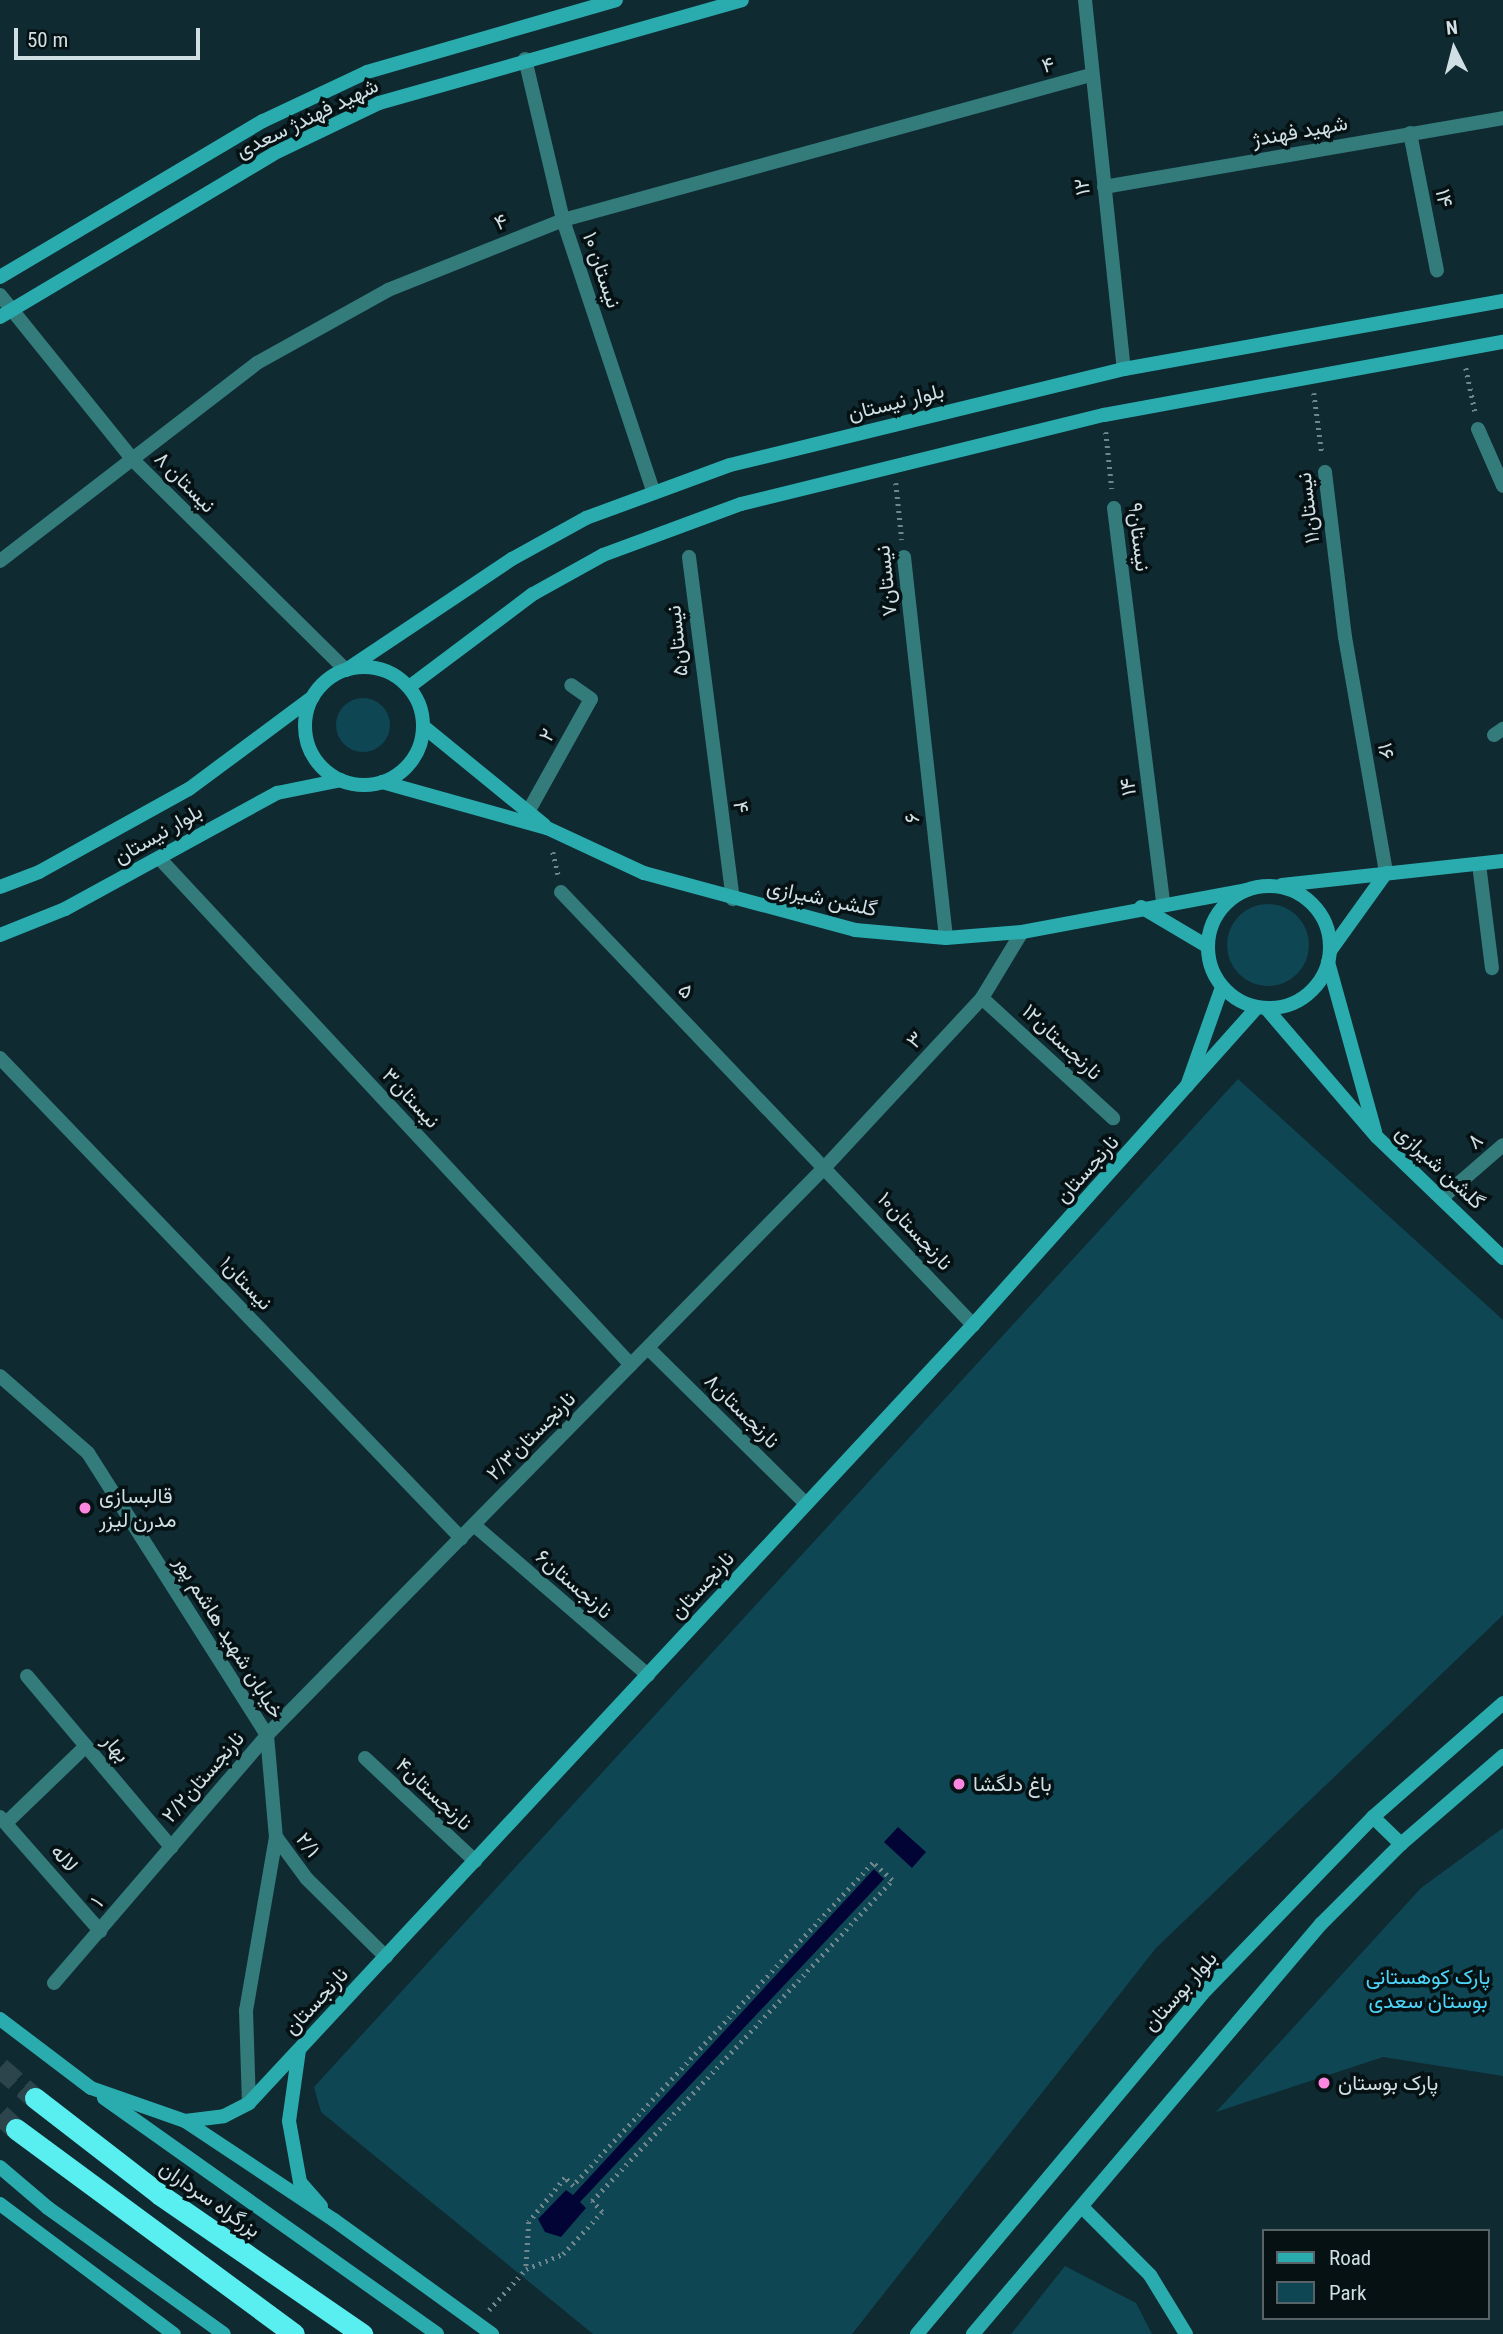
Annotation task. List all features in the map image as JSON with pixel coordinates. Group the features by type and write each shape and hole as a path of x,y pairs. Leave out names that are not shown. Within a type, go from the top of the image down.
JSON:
{"highway":[{"name":"بزرگراه سرداران","path":"35,2098 159,2194 362,2334"},
{"path":"16,2129 294,2334"}],"main road":[{"name":"شهید فهندژ سعدی","path":"5,313 291,145 379,103 525,59 742,0"},
{"name":"شهید فهندژ سعدی","path":"0,277 263,121 367,72 610,1"},
{"name":"بلوار نیستان","path":"346,670 512,559 586,518 653,491 730,465 1124,369 1503,301"},
{"path":"409,687 533,594 604,555 741,504 1104,415 1503,342"},
{"path":"380,669 409,687 420,706 424,727 412,761 382,782 341,780 312,754 306,735 313,697 332,676 346,670 380,669"},
{"name":"بلوار نیستان","path":"0,887 39,872 189,789 313,697"},
{"name":"گلشن شیرازی","path":"424,727 548,828"},
{"name":"بلوار نیستان","path":"0,935 65,908 160,859 277,793 341,780"},
{"name":"گلشن شیرازی","path":"382,782 548,828 644,873 855,930 946,938 1022,932 1141,907 1246,890"},
{"path":"1386,873 1329,957 1320,981 1305,996 1287,1006 1261,1008 1238,1000 1222,987 1211,969 1207,946 1218,913 1246,890 1270,886 1386,873 1503,861"},
{"path":"1270,886 1307,899 1320,914 1377,1137"},
{"path":"1141,907 1207,946"},
{"path":"1184,1094 1222,987"},
{"name":"گلشن شیرازی","path":"1261,1008 1377,1137 1443,1197 1503,1258"},
{"name":"نارنجستان","path":"249,2103 973,1325 1261,1008"},
{"name":"بلوار بوستان","path":"916,2334 1206,1990 1373,1817 1503,1703"},
{"path":"973,2334 1312,1935 1401,1844 1503,1756"},
{"path":"1373,1817 1401,1844"},
{"path":"0,2019 91,2088 437,2334"},
{"path":"299,2050 289,2121 300,2182 334,2220"},
{"path":"91,2088 185,2121 334,2220 492,2334"},
{"path":"185,2121 224,2116 249,2103"},
{"path":"0,2167 48,2208 224,2334"},
{"path":"0,2204 174,2334"},
{"path":"1082,2207 1150,2275 1186,2334"}],"street":[{"name":"۱۲","path":"1085,0 1124,369"},
{"name":"نیستان ۱۰","path":"525,59 563,220 653,491"},
{"name":"۴","path":"0,561 257,363 388,290 563,220 1091,75"},
{"name":"شهید فهندژ","path":"1104,187 1503,118"},
{"name":"۱۴","path":"1410,133 1437,270"},
{"name":"نیستان ۸","path":"0,295 5,313 133,460 346,670"},
{"path":"1478,429 1503,486"},
{"name":"۱۱نیستان","path":"1325,472 1345,637"},
{"name":"۹نیستان","path":"1114,508 1134,664"},
{"name":"۷نیستان","path":"904,556 919,693"},
{"name":"۵نیستان","path":"689,557 707,720"},
{"name":"۱۶","path":"1345,637 1386,873"},
{"name":"۱۴","path":"1134,664 1163,904"},
{"name":"۲","path":"528,812 591,699 571,685"},
{"name":"۶","path":"919,693 946,938"},
{"name":"۴","path":"707,720 733,899"},
{"name":"۳نیستان","path":"160,859 631,1365"},
{"path":"1479,864 1492,968"},
{"name":"۵","path":"561,892 826,1167"},
{"name":"۳","path":"826,1167 982,998 1022,932"},
{"name":"۱۲نارنجستان","path":"982,998 1113,1118"},
{"name":"۱نیستان","path":"0,1058 461,1538"},
{"name":"۸","path":"1443,1197 1503,1145"},
{"name":"۲/۳نارنجستان","path":"267,1735 826,1167"},
{"name":"۱۰نارنجستان","path":"826,1167 973,1325"},
{"name":"۸نارنجستان","path":"648,1348 806,1504"},
{"name":"خیابان شهید هاشم پور","path":"0,1376 88,1453 267,1735 276,1837 246,2010 249,2103"},
{"name":"۶نارنجستان","path":"474,1525 648,1675"},
{"name":"بهار","path":"27,1676 172,1847"},
{"name":"۲/۲نارنجستان","path":"172,1847 267,1735"},
{"path":"3,1820 86,1746"},
{"name":"۴نارنجستان","path":"365,1758 475,1861"},
{"name":"لاله ‍","path":"3,1820 100,1931"},
{"name":"۲/۱","path":"276,1837 307,1879 386,1957"},
{"name":"۱","path":"54,1983 172,1847"}],"path":[{"path":"1463,350 1478,429"},
{"name":"۱۱نیستان","path":"1312,375 1325,472"},
{"name":"۹نیستان","path":"1104,415 1114,508"},
{"name":"۷نیستان","path":"893,465 904,556"},
{"path":"548,828 561,892"},
{"path":"476,2324 526,2269 563,2254 602,2212 592,2201 892,1880 873,1863 573,2186 565,2178 529,2222 526,2269"}],"green space":[{"path":"363,698 382,706 390,725 382,744 363,752 344,744 336,725 344,706"},
{"path":"1260,904 1276,904 1291,911 1302,922 1309,937 1306,961 1297,974 1276,986 1260,986 1245,979 1234,968 1227,953 1227,937 1234,922 1245,911"},
{"name":"باغ دلگشا","path":"1238,1079 1503,1320 1503,1615 1156,1948 852,2334 593,2334 321,2112 314,2087"},
{"name":"پارک کوهستانی بوستان سعدی","path":"1503,1828 1503,2076 1383,2057 1216,2112 1421,1888"},
{"path":"1065,2266 1136,2303 1152,2334 1011,2334"}],"shaded area":[{"path":"898,1827 926,1852 912,1868 884,1842"},
{"path":"874,1869 884,1879 580,2202 586,2208 561,2237 545,2232 538,2219 566,2190 573,2195"}],"tunnel":[{"path":"0,2067 35,2098"},
{"path":"0,2114 16,2129"}],"place":[{"name":"قالبسازی مدرن لیزر","path":"85,1508"},
{"name":"باغ دلگشا","path":"959,1784"},
{"name":"پارک بوستان","path":"1324,2083"}]}
